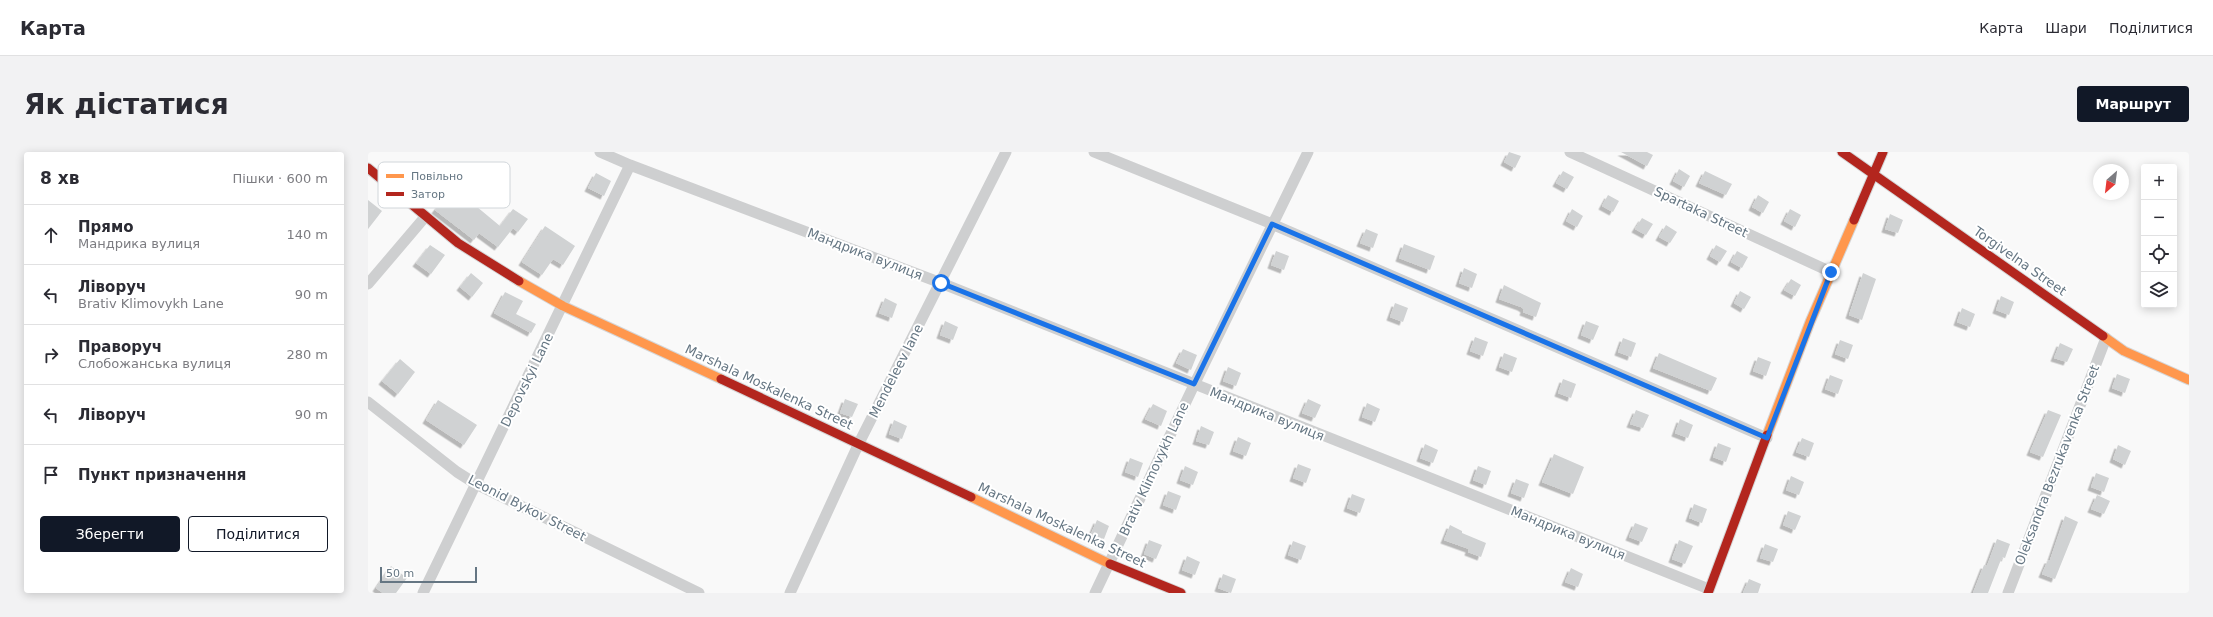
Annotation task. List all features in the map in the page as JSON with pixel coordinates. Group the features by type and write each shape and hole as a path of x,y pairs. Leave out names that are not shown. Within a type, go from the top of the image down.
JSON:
{"street":[{"name":"Мандрика вулиця","path":"600,152 630,166 941,283 1709,591"},
{"name":"Mendeleev lane","path":"790,593 859,443 1006,152"},
{"path":"1094,152 1272,224 1767,438"},
{"name":"Brativ Klimovykh Lane","path":"1095,593 1194,384 1308,152"},
{"name":"Spartaka Street","path":"1570,152 1831,272"},
{"name":"Torgivelna Street","path":"1842,152 1874,173 2124,351 2189,380"},
{"path":"1709,591 1831,272 1883,152"},
{"name":"Depovskyi Lane","path":"422,593 630,166"},
{"name":"Marshala Moskalenka Street","path":"368,168 378,177"},
{"name":"Marshala Moskalenka Street","path":"415,208 495,268 563,306 859,443 1109,564 1181,593"},
{"path":"368,284 425,217"},
{"name":"Oleksandra Bezrukavenka Street","path":"2008,593 2106,338"},
{"name":"Leonid Bykov Street","path":"368,402 457,472 476,484 699,593"}],"building":[{"path":"1509,152 1521,156 1515,168 1504,162"},
{"path":"1621,152 1647,152 1653,155 1647,166"},
{"path":"1679,169 1690,176 1684,187 1673,181"},
{"path":"1563,171 1574,177 1567,189 1556,183"},
{"path":"1705,171 1732,184 1726,195 1699,183"},
{"path":"596,173 611,181 604,196 588,188"},
{"path":"1608,195 1619,201 1613,212 1602,206"},
{"path":"1758,195 1769,202 1763,213 1752,207"},
{"path":"368,200 382,211 368,229"},
{"path":"437,208 478,208 500,226 513,209 528,219 518,232 513,228 498,247 479,233 474,240 435,210"},
{"path":"1572,209 1583,216 1577,227 1566,221"},
{"path":"1790,209 1801,215 1795,227 1784,221"},
{"path":"1890,214 1903,220 1898,233 1885,229"},
{"path":"1642,218 1653,224 1646,235 1635,229"},
{"path":"1666,225 1677,232 1670,243 1659,237"},
{"path":"545,226 575,246 563,265 553,259 542,275 522,262"},
{"path":"1366,229 1378,234 1373,248 1360,243"},
{"path":"1404,244 1435,256 1430,270 1399,258"},
{"path":"430,245 445,255 431,274 416,263"},
{"path":"1716,245 1727,251 1720,262 1710,256"},
{"path":"1276,251 1289,256 1284,270 1271,265"},
{"path":"1737,251 1748,257 1742,268 1731,262"},
{"path":"1464,268 1477,274 1472,288 1459,283"},
{"path":"471,273 483,283 472,297 460,287"},
{"path":"1863,273 1876,279 1862,320 1849,315"},
{"path":"1791,279 1801,285 1795,296 1784,290"},
{"path":"1504,285 1541,303 1536,317 1523,312 1524,309 1521,307 1499,299"},
{"path":"1740,291 1751,297 1744,309 1734,303"},
{"path":"505,292 523,301 516,314 536,324 531,333 494,313"},
{"path":"2001,296 2014,302 2009,315 1996,310"},
{"path":"885,298 897,304 892,318 879,313"},
{"path":"1395,303 1408,308 1403,322 1390,317"},
{"path":"1962,308 1975,314 1970,327 1957,322"},
{"path":"945,321 958,327 953,340 940,335"},
{"path":"1586,321 1599,326 1593,340 1581,335"},
{"path":"1475,337 1488,342 1483,356 1470,351"},
{"path":"1623,338 1636,343 1631,357 1618,352"},
{"path":"1840,340 1853,345 1848,359 1835,354"},
{"path":"2060,343 2073,349 2067,362 2054,358"},
{"path":"1183,349 1197,355 1191,370 1176,363"},
{"path":"1504,353 1517,358 1512,372 1499,367"},
{"path":"1659,353 1717,378 1711,391 1653,368"},
{"path":"1758,357 1771,362 1766,376 1753,371"},
{"path":"400,359 415,372 398,394 382,381"},
{"path":"1228,367 1241,373 1236,386 1223,381"},
{"path":"2117,374 2130,379 2125,393 2112,388"},
{"path":"1830,375 1843,380 1838,394 1825,389"},
{"path":"1563,379 1576,384 1571,398 1558,393"},
{"path":"845,399 858,404 852,417 840,413"},
{"path":"1308,399 1321,405 1315,418 1302,413"},
{"path":"438,400 477,425 464,445 426,420"},
{"path":"1367,403 1380,409 1375,422 1362,417"},
{"path":"1153,404 1167,411 1161,426 1145,419"},
{"path":"1636,410 1649,415 1643,428 1630,424"},
{"path":"2048,410 2061,415 2043,457 2030,452"},
{"path":"1680,419 1693,425 1688,438 1675,433"},
{"path":"894,420 907,426 902,439 889,434"},
{"path":"1201,426 1214,432 1209,445 1196,441"},
{"path":"1238,437 1251,443 1246,456 1233,451"},
{"path":"1802,438 1814,443 1809,457 1796,452"},
{"path":"1718,443 1731,448 1726,462 1713,457"},
{"path":"1425,444 1438,450 1433,463 1420,458"},
{"path":"2118,445 2131,451 2125,465 2113,459"},
{"path":"1554,454 1584,467 1573,494 1542,482"},
{"path":"1130,458 1143,463 1138,477 1125,472"},
{"path":"1298,464 1311,469 1306,483 1293,478"},
{"path":"1185,466 1198,472 1193,485 1180,480"},
{"path":"1478,466 1491,471 1486,485 1473,480"},
{"path":"2096,473 2109,478 2104,492 2091,487"},
{"path":"1791,476 1804,482 1799,495 1786,490"},
{"path":"1516,479 1529,484 1524,498 1511,493"},
{"path":"1168,491 1181,496 1176,510 1163,505"},
{"path":"1352,494 1365,499 1360,513 1347,508"},
{"path":"2097,495 2110,501 2104,514 2091,509"},
{"path":"1694,504 1707,509 1702,523 1689,518"},
{"path":"1788,511 1801,516 1795,530 1783,525"},
{"path":"2065,516 2078,522 2055,579 2042,574 2048,560 2050,560"},
{"path":"1097,520 1109,526 1104,539 1091,534"},
{"path":"1635,523 1648,528 1642,542 1629,537"},
{"path":"1450,525 1462,531 1462,533 1486,543 1481,557 1468,552 1469,549 1444,540"},
{"path":"1997,539 2010,544 2005,558 2002,557 1988,593 1973,593 1984,565 1987,566"},
{"path":"1149,540 1162,545 1156,559 1144,554"},
{"path":"1679,540 1693,546 1685,564 1672,559"},
{"path":"1293,541 1306,546 1301,560 1288,555"},
{"path":"1765,544 1778,549 1773,562 1760,558"},
{"path":"1187,556 1200,562 1195,575 1182,570"},
{"path":"391,566 407,578 396,593 383,593 376,588"},
{"path":"1571,568 1583,574 1578,587 1565,582"},
{"path":"1223,574 1236,579 1231,593 1218,588"},
{"path":"1749,579 1761,584 1758,593 1743,593"}],"traffic: slow":[{"path":"1767,435 1810,322 1854,220"},
{"path":"519,281 563,306 721,379"},
{"path":"2103,336 2124,351 2189,380"},
{"path":"971,497 1110,564"}],"traffic: jam":[{"path":"1842,152 2103,336"},
{"path":"1854,220 1883,152"},
{"path":"368,168 378,176"},
{"path":"416,208 458,243 519,281"},
{"path":"721,379 971,497"},
{"path":"1708,593 1767,435"},
{"path":"1110,564 1181,593"}],"route":[{"path":"941,283 1194,384 1272,224 1767,438 1810,322 1831,272"}]}
